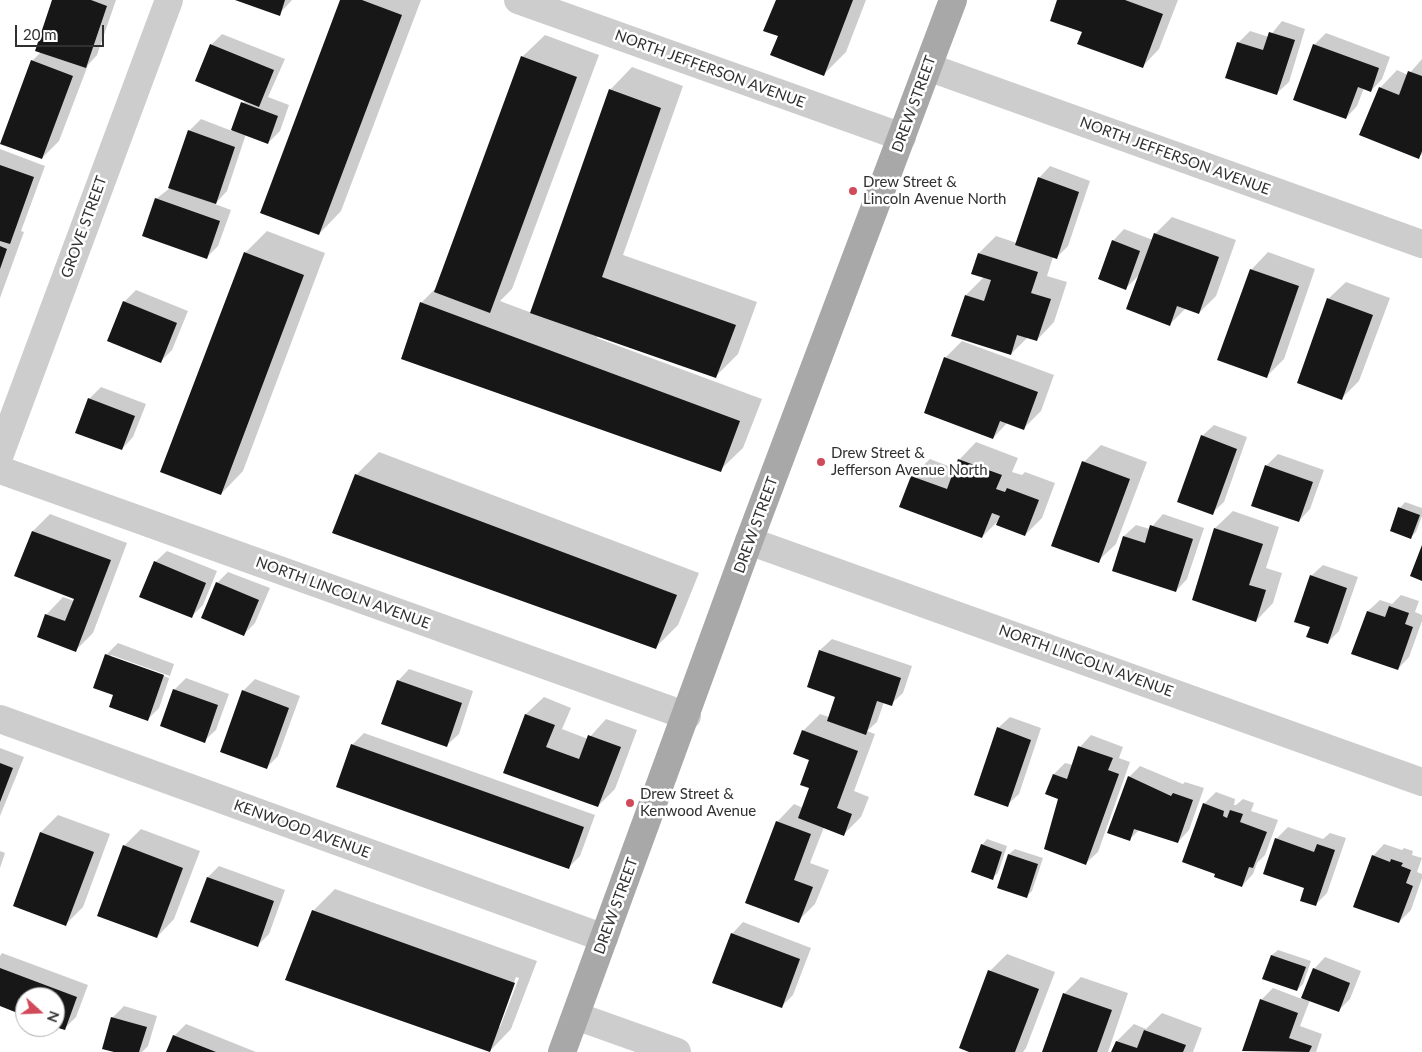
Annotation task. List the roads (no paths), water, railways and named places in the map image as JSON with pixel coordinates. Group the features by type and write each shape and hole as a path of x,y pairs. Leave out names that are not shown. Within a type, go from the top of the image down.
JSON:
{"main road":[{"name":"DREW STREET","path":"562,1052 687,716 749,541 953,0"}],"street":[{"name":"GROVE STREET","path":"0,454 169,0"},
{"name":"NORTH JEFFERSON AVENUE","path":"518,0 902,137"},
{"name":"NORTH JEFFERSON AVENUE","path":"928,67 1422,244"},
{"name":"NORTH LINCOLN AVENUE","path":"0,470 687,716"},
{"name":"NORTH LINCOLN AVENUE","path":"749,541 1422,782"},
{"name":"KENWOOD AVENUE","path":"0,719 604,938"},
{"path":"576,1016 677,1052"}],"place":[{"name":"Drew Street & Lincoln Avenue North","path":"853,191"},
{"name":"Drew Street & Jefferson Avenue North","path":"821,462"},
{"name":"Drew Street & Kenwood Avenue","path":"630,803"}]}
